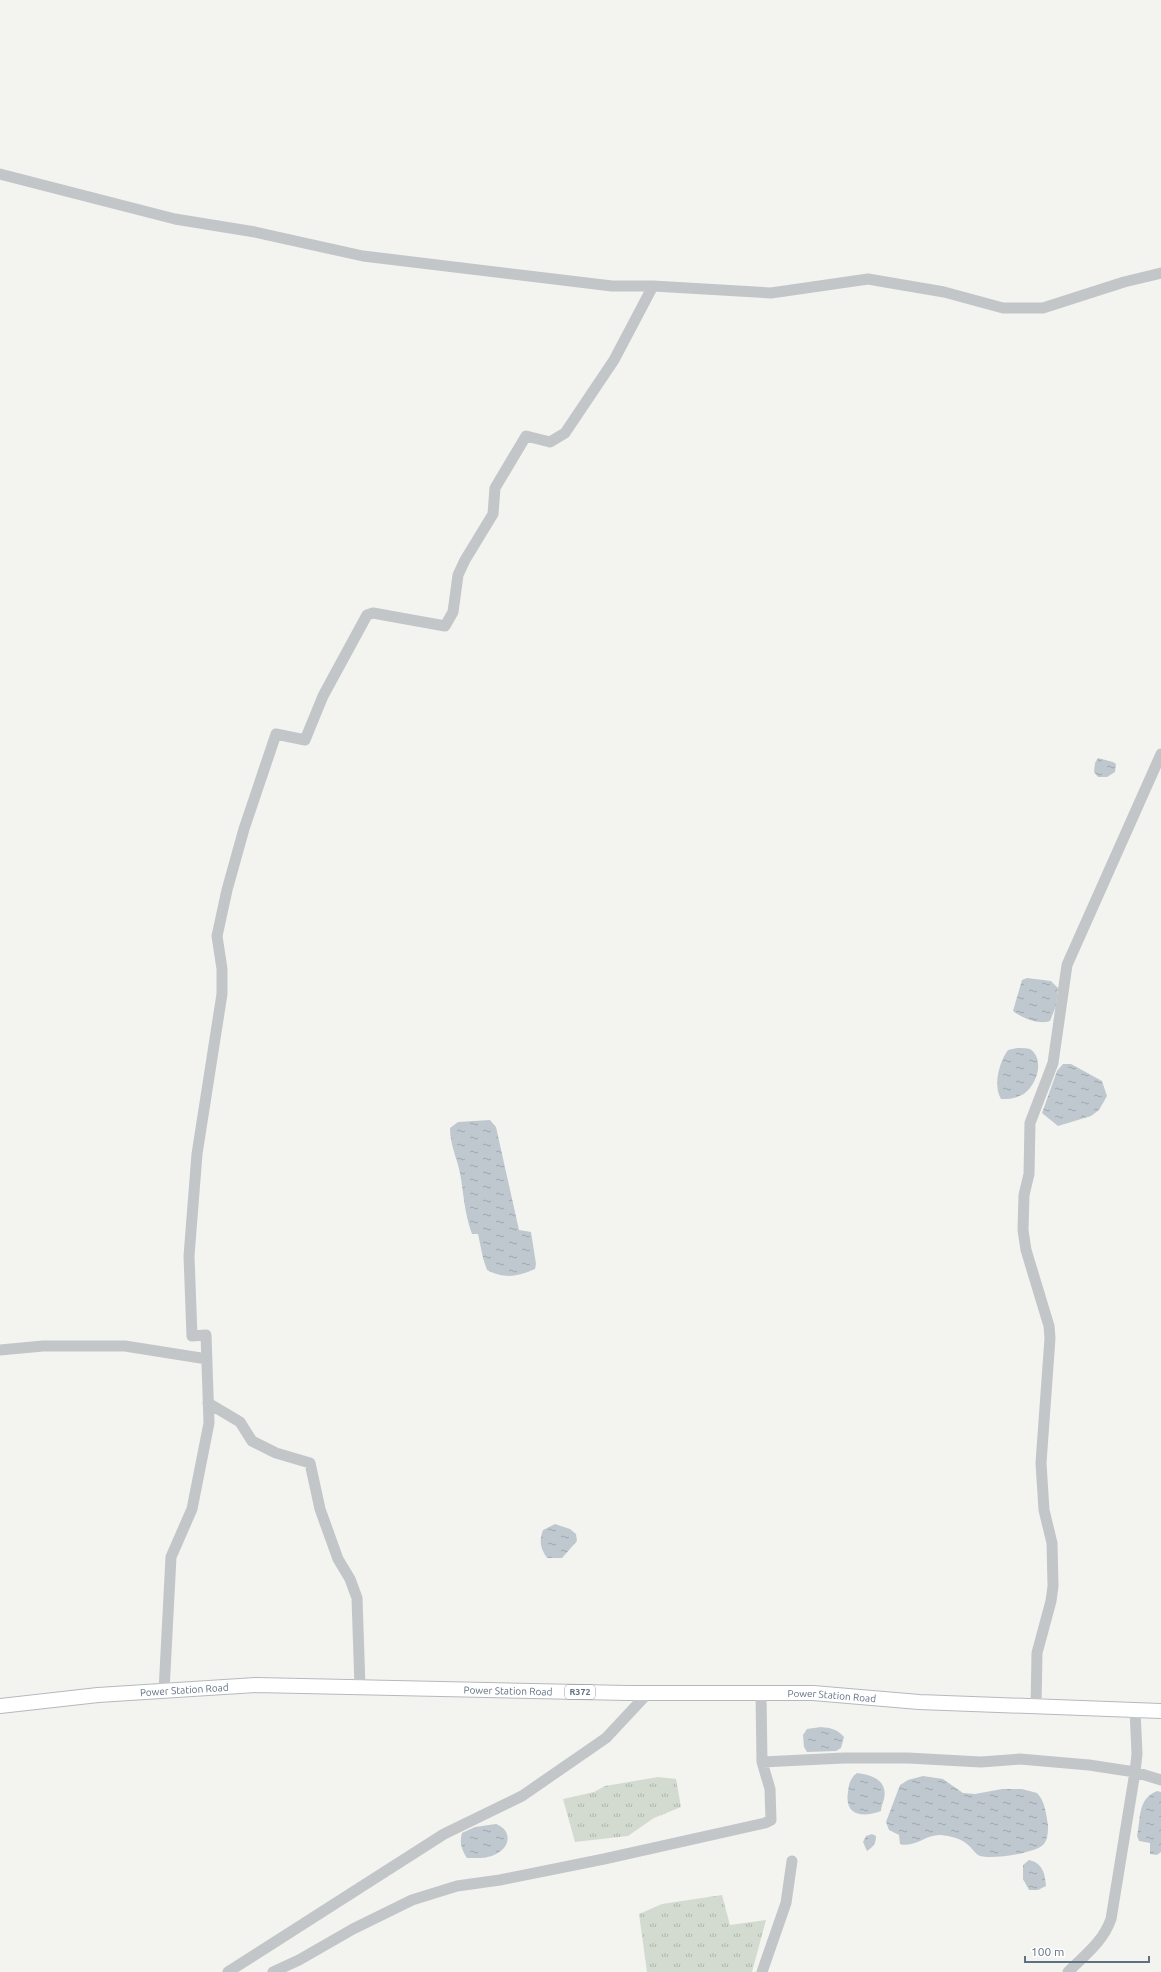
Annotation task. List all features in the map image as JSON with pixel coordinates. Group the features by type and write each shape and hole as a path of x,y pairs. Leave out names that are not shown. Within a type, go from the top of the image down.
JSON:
{"main road":[{"name":"Power Station Road","path":"0,1706 98,1695 256,1685 648,1693 813,1693 919,1702 1161,1711"}],"street":[{"path":"0,174 174,219 255,232 363,256 612,286 653,286 771,293 868,279 944,292 1003,308 1043,308 1097,290 1161,273"},
{"path":"164,1691 171,1557 192,1509 209,1423 206,1335 192,1336 189,1256 197,1154 222,994 222,969 217,936 227,890 244,829 276,734 305,740 323,696 367,615 373,613 445,626 452,612 461,570 479,535 493,514 495,488 526,436 550,442 565,433 614,360 653,286"},
{"path":"1036,1706 1037,1653 1051,1601 1053,1560 1052,1543 1044,1510 1041,1463 1050,1338 1049,1326 1026,1250 1023,1230 1024,1195 1029,1174 1030,1123 1053,1063 1067,965 1161,754"},
{"path":"0,1350 43,1346 125,1346 207,1358"},
{"path":"208,1403 240,1422 252,1441 276,1453 310,1463 323,1516 338,1559 350,1579 357,1598 360,1687"},
{"path":"228,1972 444,1834 522,1796 606,1738 648,1693"},
{"path":"273,1972 299,1960 353,1929 412,1900 457,1886 500,1880 567,1867 764,1824 770,1820 770,1797 762,1762 761,1693"},
{"path":"1068,1972 1085,1957 1099,1941 1111,1919 1135,1772 1137,1754 1135,1710"},
{"path":"762,1762 844,1758 908,1758 981,1762 1020,1760 1060,1761 1135,1772 1161,1780"},
{"path":"762,1972 786,1903 792,1861"}],"green space":[{"path":"658,1777 676,1779 681,1807 654,1818 628,1836 575,1842 563,1799 594,1792 605,1786"},
{"path":"722,1895 730,1925 766,1920 752,1972 647,1972 639,1914 662,1904"}],"water":[{"path":"1098,758 1116,764 1115,772 1107,777 1098,777 1094,772 1095,763"},
{"path":"1027,978 1051,981 1058,988 1056,1006 1050,1021 1041,1022 1031,1020 1013,1011 1022,980"},
{"path":"1017,1048 1030,1049 1035,1053 1038,1065 1036,1078 1029,1089 1022,1095 1014,1098 1001,1099 997,1088 1000,1067 1008,1050"},
{"path":"1063,1064 1071,1064 1102,1081 1107,1096 1099,1110 1091,1116 1058,1126 1042,1113 1057,1071"},
{"path":"490,1120 496,1127 519,1230 531,1232 536,1264 535,1269 511,1276 500,1275 487,1270 478,1234 472,1234 469,1226 460,1173 451,1140 450,1128 458,1122"},
{"path":"555,1524 570,1529 576,1534 577,1541 562,1558 547,1558 541,1544 542,1534 543,1530"},
{"path":"821,1727 834,1729 844,1737 841,1748 836,1751 807,1752 804,1747 803,1735 807,1729"},
{"path":"857,1773 873,1777 884,1787 885,1793 881,1811 862,1814 856,1813 849,1806 849,1784 851,1779"},
{"path":"923,1776 943,1779 963,1793 975,1794 1002,1789 1022,1789 1037,1793 1040,1796 1047,1816 1048,1830 1046,1841 1043,1845 1031,1851 1001,1857 983,1857 978,1855 961,1840 944,1835 936,1835 916,1843 905,1845 900,1844 899,1835 889,1830 886,1822 900,1785 908,1780"},
{"path":"1157,1791 1161,1792 1161,1852 1157,1855 1150,1854 1150,1843 1139,1841 1137,1836 1143,1804 1146,1799"},
{"path":"496,1824 505,1830 507,1834 508,1839 505,1847 501,1851 489,1857 467,1858 462,1846 462,1833 475,1827"},
{"path":"872,1834 876,1836 875,1843 867,1851 863,1842 866,1836"},
{"path":"1029,1860 1034,1861 1040,1866 1044,1873 1046,1886 1038,1890 1029,1890 1023,1879 1023,1865"}]}
